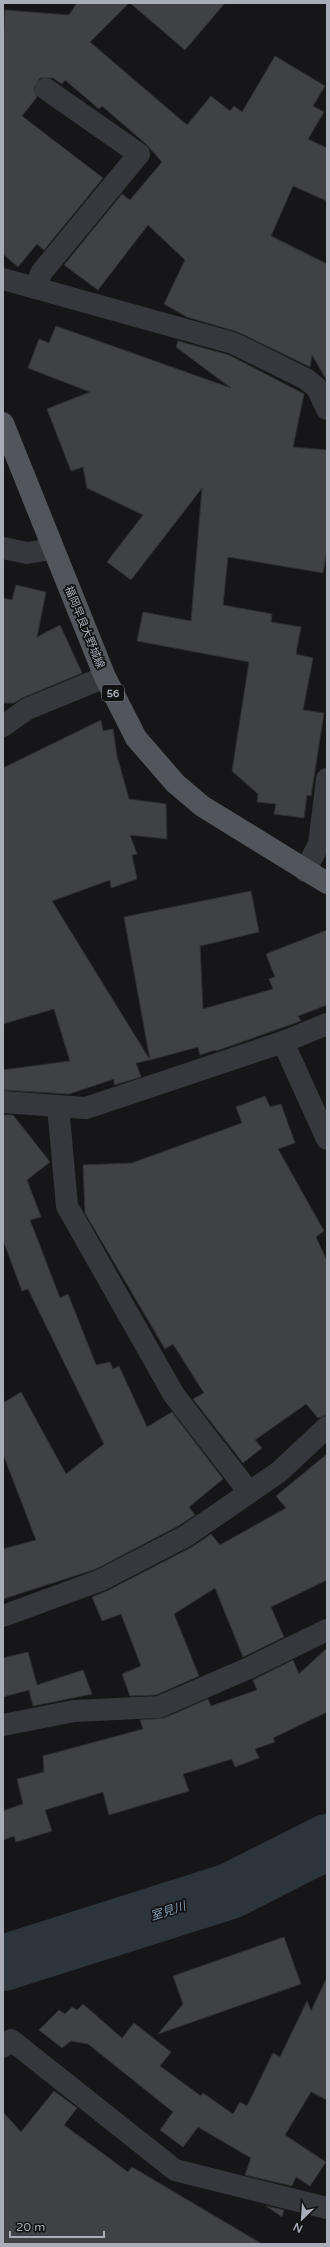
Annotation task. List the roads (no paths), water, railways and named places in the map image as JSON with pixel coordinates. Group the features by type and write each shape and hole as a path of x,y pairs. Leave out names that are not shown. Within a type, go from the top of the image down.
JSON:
{"main road":[{"name":"福岡早良大野城線","path":"3,423 52,549 105,677 136,738 175,783 202,806 305,871 327,883"}],"street":[{"path":"36,288 41,273 139,154 46,89"},
{"path":"3,279 233,344 306,379 317,388 327,409"},
{"path":"3,548 27,553 52,549"},
{"path":"3,726 27,708 105,677"},
{"path":"305,871 320,844 327,779"},
{"path":"3,1102 86,1108 283,1042 327,1024"},
{"path":"283,1042 327,1139"},
{"path":"58,1106 67,1206 174,1395 249,1492"},
{"path":"3,1616 101,1580 186,1536 279,1472 327,1426"},
{"path":"3,1725 74,1711 160,1707 249,1668 327,1630"},
{"path":"3,2047 11,2040 175,2170 327,2208"}],"waterway":[{"name":"室見川","path":"3,1963 230,1891 327,1842"}]}
